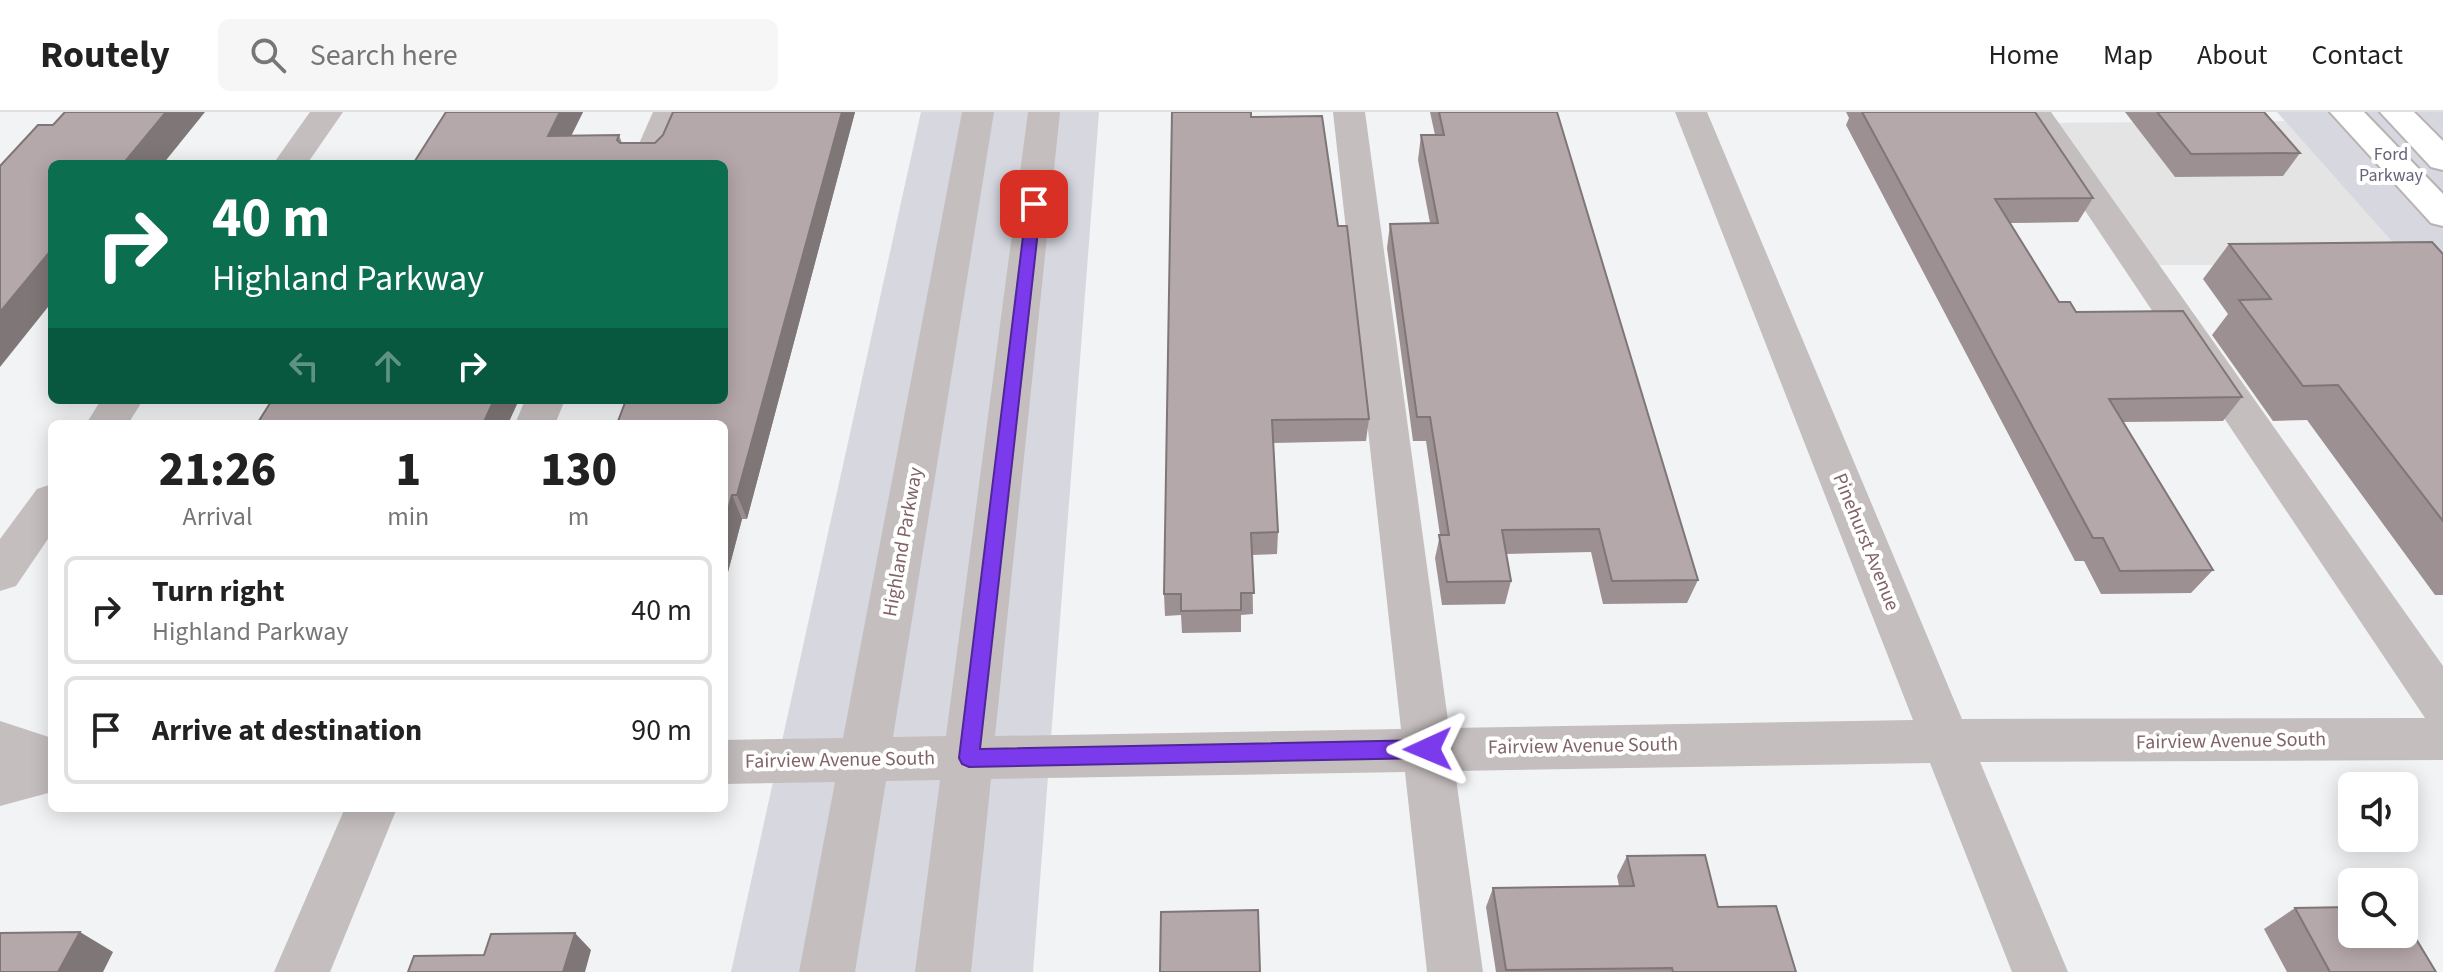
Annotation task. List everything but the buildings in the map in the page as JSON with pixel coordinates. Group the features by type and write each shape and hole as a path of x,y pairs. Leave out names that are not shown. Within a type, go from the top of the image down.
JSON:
{"main road":[{"path":"2346,112 2443,215"},
{"path":"2396,112 2443,160"}],"street":[{"path":"293,160 327,112"},
{"path":"649,160 669,112"},
{"name":"Highland Parkway","path":"827,972 978,112"},
{"path":"943,972 1044,112"},
{"path":"1349,112 1455,972"},
{"name":"Pinehurst Avenue","path":"1691,112 2040,972"},
{"path":"2035,112 2443,705"},
{"path":"0,573 48,506"},
{"name":"Fairview Avenue South","path":"728,762 1947,741 2443,739"},
{"path":"0,743 48,759"},
{"path":"0,784 48,771"},
{"path":"302,972 369,812"}],"shaded area":[{"path":"2285,121 2413,265 2138,265 2042,123"}],"green space":[{"path":"921,112 1099,112 1033,972 731,972"},
{"name":"Ford Parkway","path":"2277,112 2443,112 2443,299"}],"route":[{"path":"1034,204 969,758 1428,749"}]}
